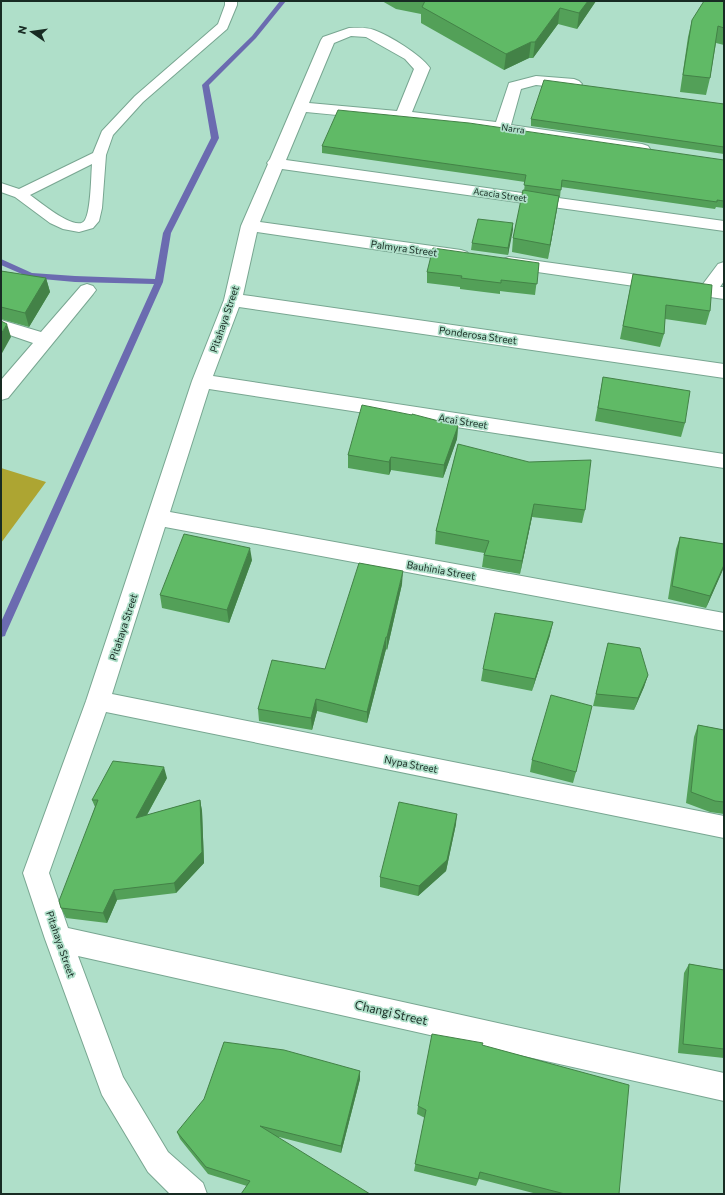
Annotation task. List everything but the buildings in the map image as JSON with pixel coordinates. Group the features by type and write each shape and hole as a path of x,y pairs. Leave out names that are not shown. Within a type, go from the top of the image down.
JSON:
{"street":[{"name":"Pitahaya Street","path":"192,1194 158,1162 112,1085 58,939 36,873 98,701 202,381 233,300 250,226 275,163 328,40 349,32 370,33 410,56 422,68 403,116"},
{"path":"502,128 514,86 524,81 536,79 591,87"},
{"name":"Narra","path":"300,107 403,116 502,128 655,150"},
{"name":"Acacia Street","path":"275,163 724,226"},
{"name":"Palmyra Street","path":"250,226 716,292"},
{"path":"716,292 724,268"},
{"path":"1,393 86,290"},
{"name":"Ponderosa Street","path":"233,300 724,371"},
{"path":"1,326 45,340"},
{"name":"Acai Street","path":"202,381 724,461"},
{"name":"Bauhinia Street","path":"158,518 724,622"},
{"name":"Nypa Street","path":"98,701 724,827"},
{"name":"Changi Street","path":"58,939 724,1087"}],"lane":[{"path":"1,187 20,194 55,220 68,226 79,228 88,225 92,221 95,208 99,155 107,134 139,100 223,26 231,5 231,1"},
{"path":"20,194 99,155"}],"shaded area":[{"path":"1,468 46,482 1,543"}],"waterway":[{"path":"159,282 167,233 215,138 205,85 254,37 283,1"},
{"path":"1,262 31,275 75,279 159,282"},
{"path":"1,633 159,282"}]}
